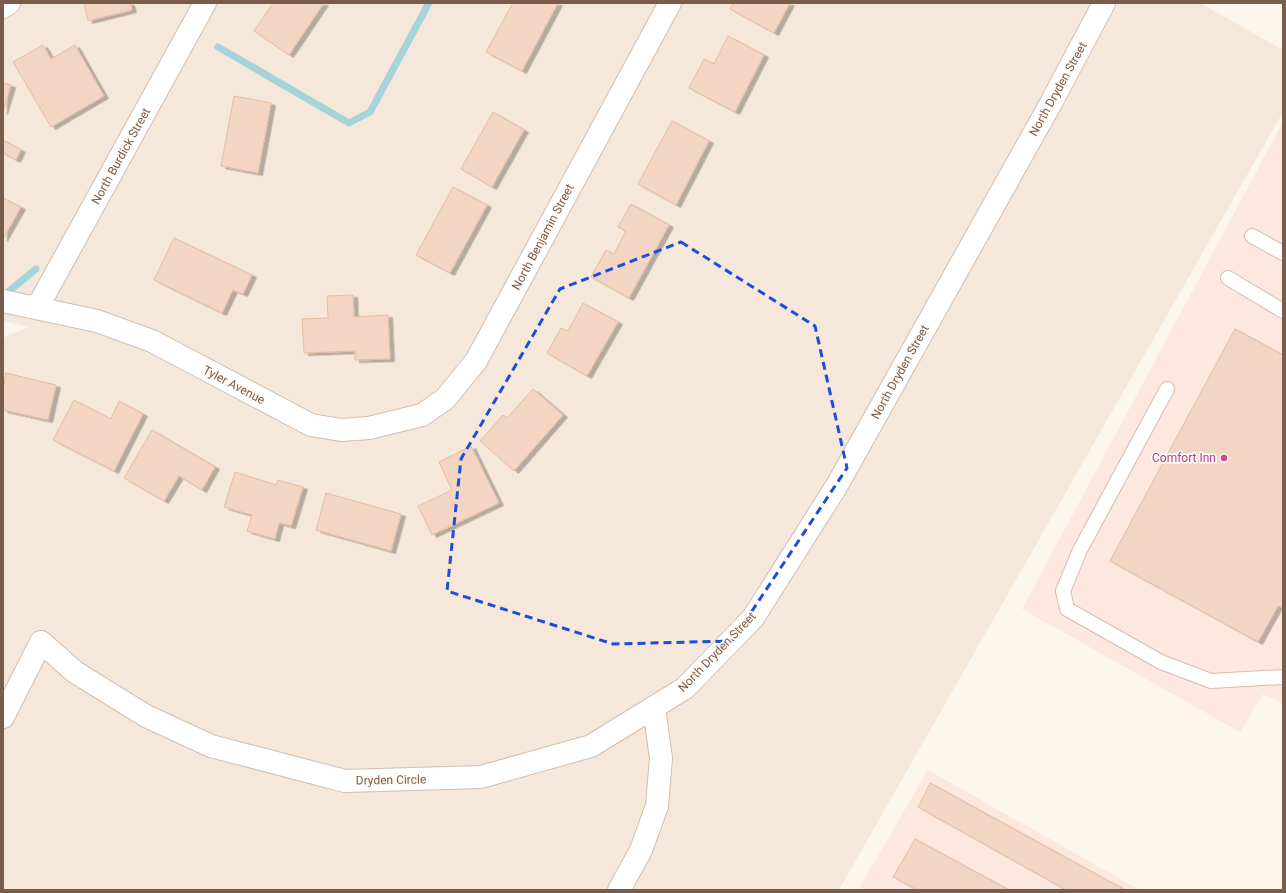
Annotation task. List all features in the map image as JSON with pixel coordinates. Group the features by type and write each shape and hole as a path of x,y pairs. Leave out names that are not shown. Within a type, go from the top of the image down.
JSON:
{"street":[{"path":"3,7 9,3"},
{"name":"North Burdick Street","path":"37,308 205,3"},
{"name":"North Benjamin Street","path":"376,426 422,415 445,399 476,361 670,3"},
{"name":"North Dryden Street","path":"654,708 685,688 753,618 836,487 1047,109 1104,3"},
{"name":"Tyler Avenue","path":"3,301 97,321 152,341 311,425 341,430 376,426"},
{"name":"Dryden Circle","path":"3,718 41,642 75,672 146,716 211,746 346,781 481,777 591,746 654,708"},
{"path":"619,890 641,850 657,806 661,758 654,708"}],"lane":[{"path":"1252,236 1283,252"},
{"path":"1228,278 1283,311"},
{"path":"1167,389 1080,550 1063,591 1067,609 1161,662 1211,681 1283,677"}],"highlighted area":[{"path":"681,242 815,326 847,468 732,641 613,644 447,591 461,459 560,289"}],"shaded area":[{"path":"3,3 1200,3 1283,50 1283,112 839,890 3,890 3,338 29,327 3,321"},
{"path":"1283,122 1283,704 1263,694 1240,732 1022,609"},
{"path":"928,770 1140,890 858,890"}],"building":[{"path":"84,3 130,3 132,10 88,21"},
{"path":"273,3 324,3 289,55 254,31"},
{"path":"513,3 558,3 522,71 486,52"},
{"path":"733,3 790,3 774,33 730,9"},
{"path":"728,36 764,55 735,112 689,88 704,59 714,64"},
{"path":"43,45 51,59 75,45 104,96 51,127 13,62"},
{"path":"3,83 11,85 3,112"},
{"path":"234,96 271,103 258,173 221,166"},
{"path":"493,112 524,130 492,187 461,169"},
{"path":"672,121 709,141 676,205 638,184"},
{"path":"3,140 21,150 16,160 3,153"},
{"path":"453,187 487,205 450,273 416,255"},
{"path":"3,198 21,207 3,239"},
{"path":"631,204 669,225 629,298 591,277 606,250 614,254 626,231 618,227"},
{"path":"174,238 252,275 243,294 233,290 222,313 154,280"},
{"path":"353,295 354,317 388,315 390,359 355,360 355,351 304,353 302,319 328,318 327,296"},
{"path":"583,303 618,322 587,376 547,353 561,328 568,331"},
{"name":"Comfort Inn","path":"1235,329 1283,355 1283,608 1278,606 1258,642 1110,561"},
{"path":"6,373 56,385 48,420 3,410 3,389"},
{"path":"533,389 563,415 514,471 480,441 503,415 507,418"},
{"path":"74,400 111,419 119,401 143,414 114,471 53,440"},
{"path":"152,430 215,467 202,490 179,476 164,501 124,478"},
{"path":"471,446 499,503 432,535 418,506 452,490 439,462"},
{"path":"235,472 276,485 278,480 303,487 291,526 279,523 275,539 247,531 252,515 224,507"},
{"path":"326,493 401,514 391,551 316,530"},
{"path":"930,783 1125,890 1066,890 918,807"},
{"path":"915,839 1009,890 917,890 893,877"}],"waterway":[{"path":"218,47 349,123 370,112 429,3"},
{"path":"3,296 36,269"}],"place":[{"name":"Comfort Inn","path":"1224,458"}]}
